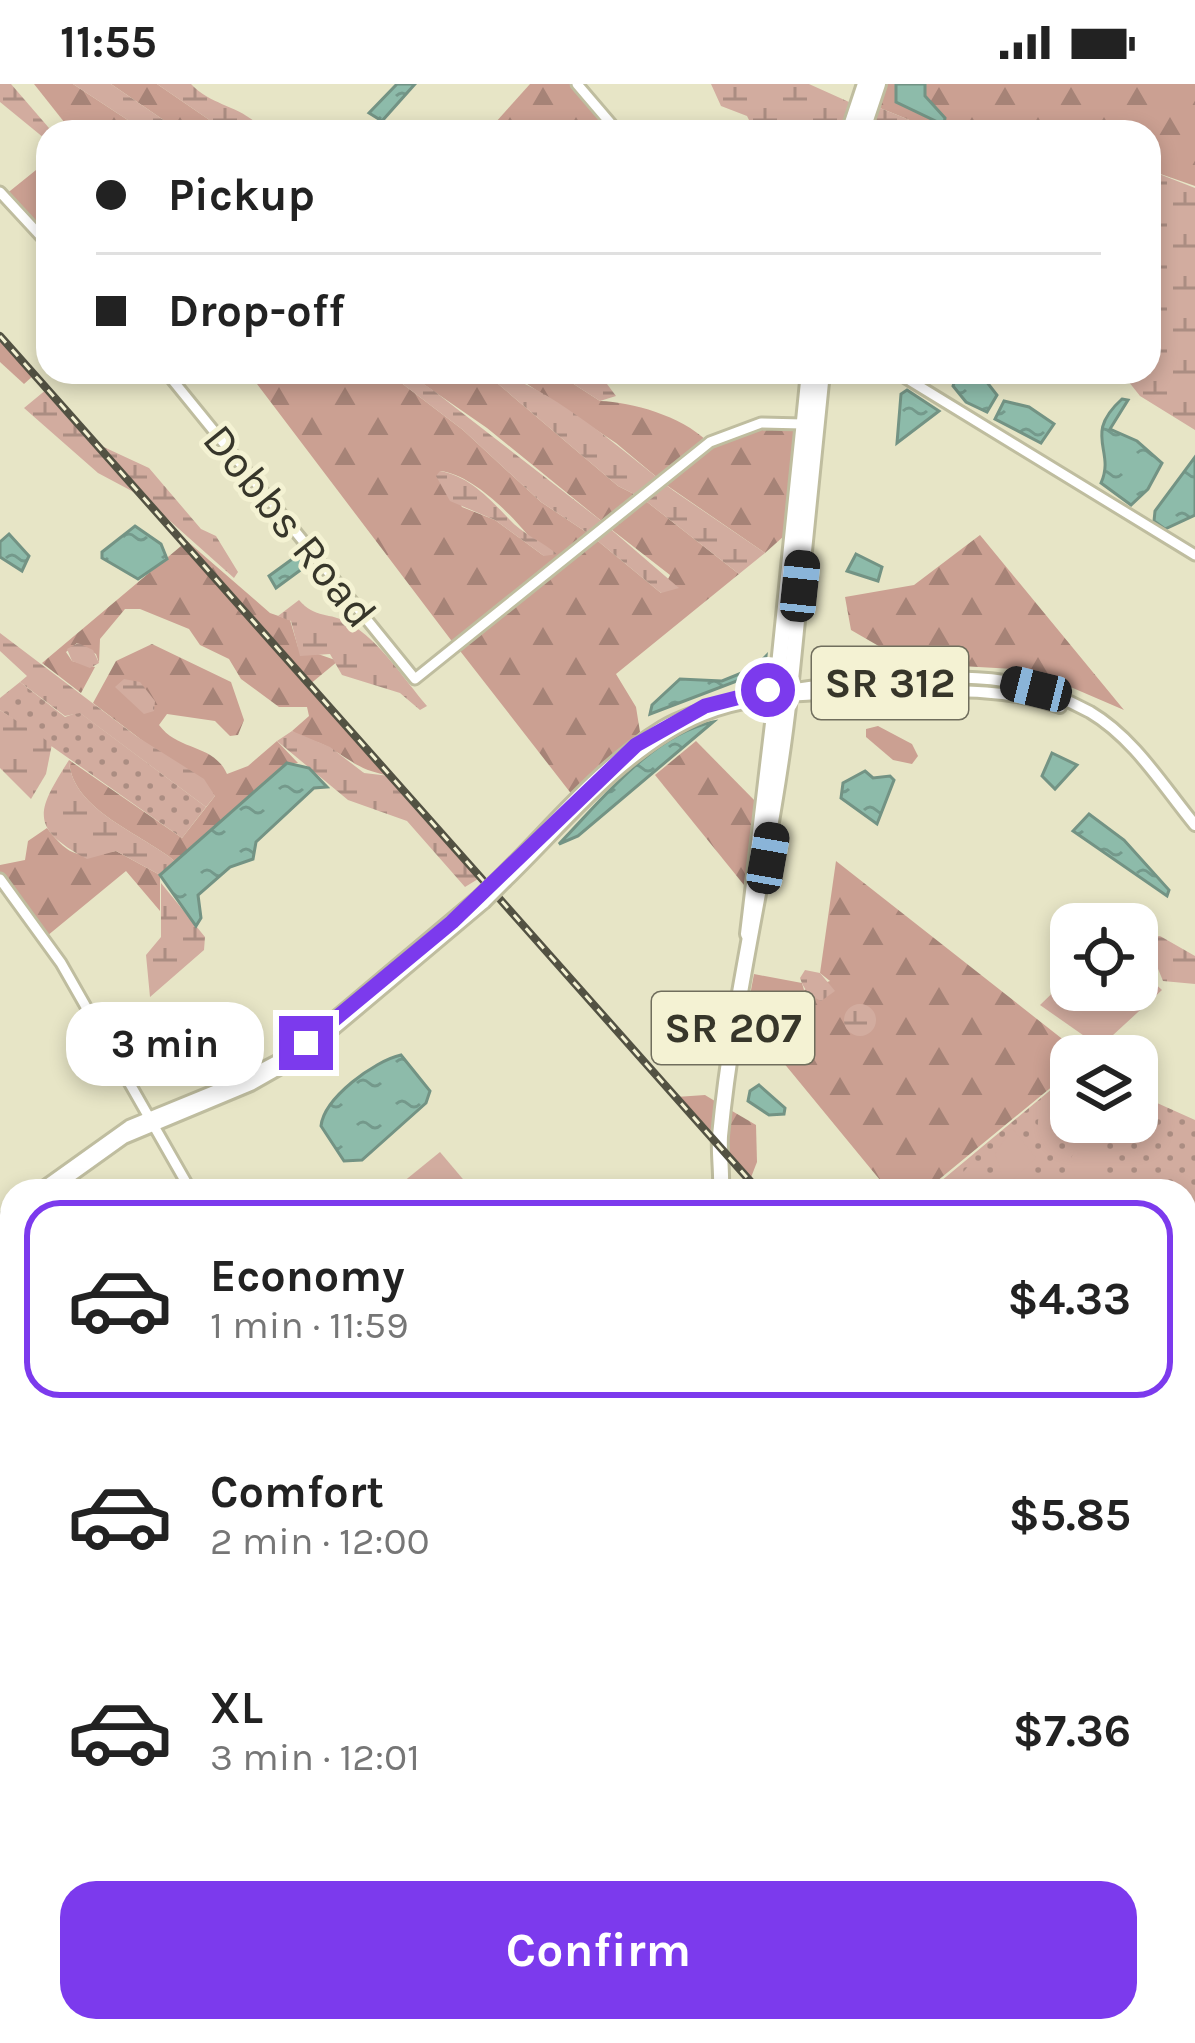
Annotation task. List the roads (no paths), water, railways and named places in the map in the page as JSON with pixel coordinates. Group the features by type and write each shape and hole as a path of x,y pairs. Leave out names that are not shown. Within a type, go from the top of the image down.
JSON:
{"highway":[{"path":"853,120 865,84"},
{"path":"866,120 878,84"},
{"name":"SR 207","path":"748,939 765,873 776,692 813,450 806,406 808,384"},
{"name":"SR 207","path":"722,1179 753,871 810,424 819,384"}],"main road":[{"name":"SR 312","path":"503,879 648,736 705,706 776,692 989,686 1055,705 1129,745 1195,825"},
{"name":"SR 312","path":"151,1120 251,1085 323,1040 626,765 690,722 776,692"},
{"path":"626,765 648,736"},
{"name":"SR 312","path":"56,1179 151,1120 264,1069 368,994 481,900"},
{"path":"251,1085 264,1069"},
{"name":"SR 312","path":"61,1179 70,1170"}],"street":[{"path":"577,84 608,120"},
{"path":"0,192 36,231"},
{"name":"Dobbs Road","path":"176,384 415,679 699,449 740,428 784,422"},
{"path":"916,384 1195,555"},
{"path":"784,422 806,406"},
{"path":"784,422 810,424"},
{"path":"0,879 46,939 184,1179"},
{"path":"94,1018 117,1026"},
{"path":"89,1042 107,1042"}],"water":[{"path":"397,84 415,84 383,120 369,113"},
{"path":"896,84 925,84 925,96 945,120 934,120 896,102"},
{"path":"988,384 997,395 987,412 966,402 953,386"},
{"path":"907,390 939,411 897,443 901,394"},
{"path":"1122,399 1128,400 1110,429 1137,441 1162,463 1148,489 1131,505 1101,483 1104,423"},
{"path":"1004,401 1029,407 1054,424 1041,443 995,419"},
{"path":"1195,457 1195,515 1165,529 1154,521 1155,511"},
{"path":"135,526 161,544 167,559 138,579 102,558 102,552"},
{"path":"9,534 29,556 22,571 0,557 0,542"},
{"path":"856,554 882,567 878,581 847,571"},
{"path":"302,557 306,566 276,588 269,576"},
{"path":"766,656 764,675 755,674 650,714 652,705 680,679 722,681 754,668"},
{"path":"713,722 578,836 559,844 649,754"},
{"path":"1052,753 1077,765 1055,789 1042,776"},
{"path":"287,763 309,768 327,787 314,788 256,842 253,859 230,867 198,895 201,918 196,926 160,875"},
{"path":"865,771 873,778 890,776 894,780 877,824 841,798 843,783"},
{"path":"1089,814 1124,840 1169,890 1167,896 1073,831"},
{"path":"401,1055 430,1091 426,1103 362,1160 344,1161 321,1126 324,1115 352,1082"},
{"path":"759,1085 785,1108 784,1114 769,1115 748,1101 750,1091"}],"railway":[{"path":"0,336 36,377"},
{"path":"43,384 748,1179"}]}
